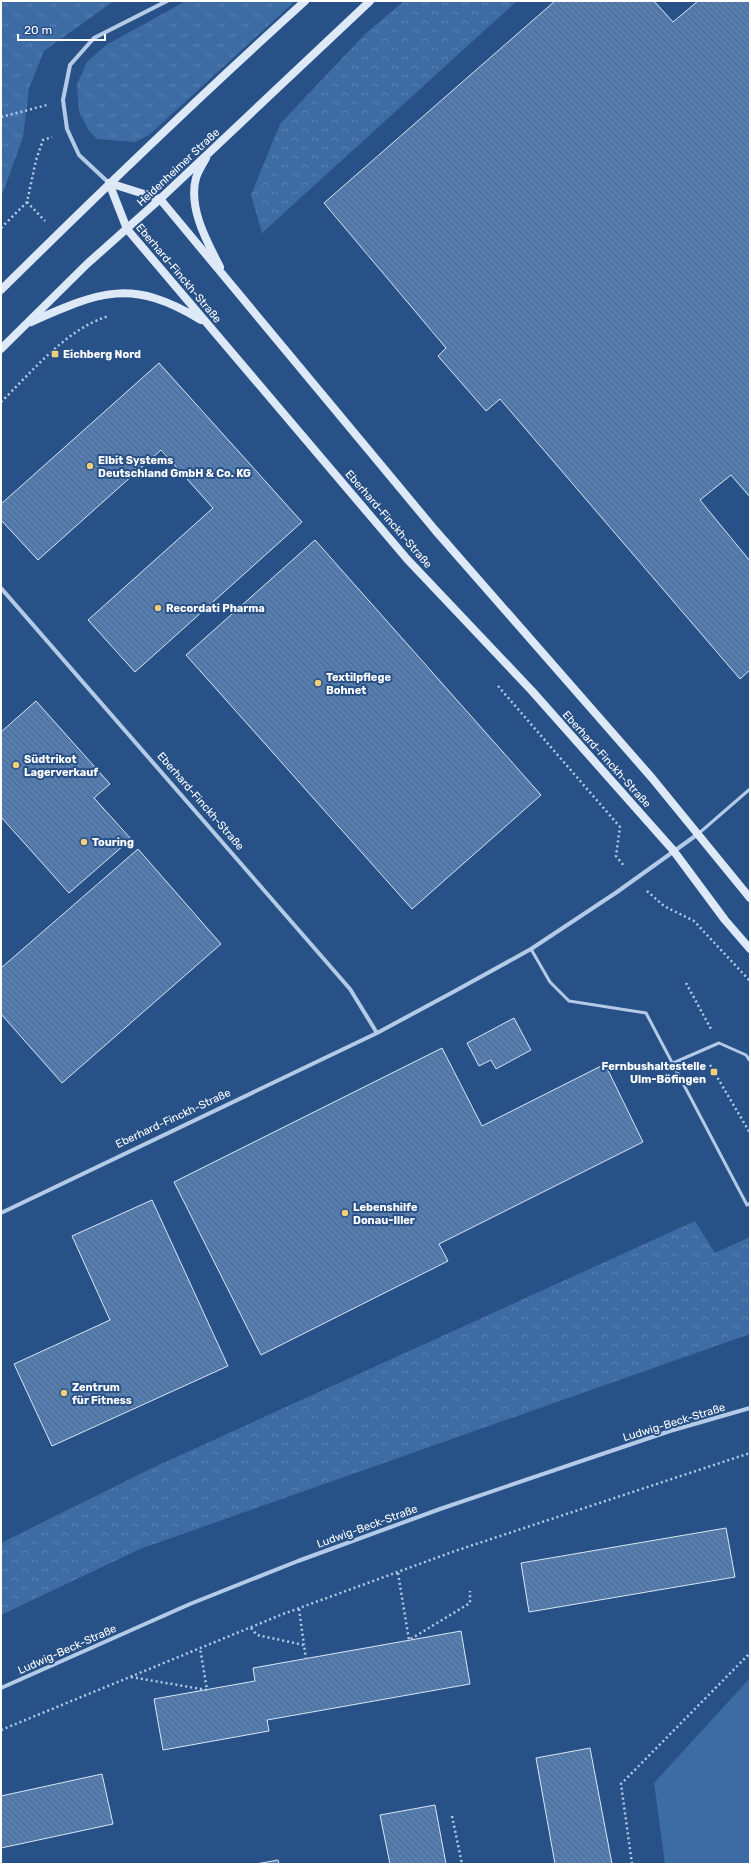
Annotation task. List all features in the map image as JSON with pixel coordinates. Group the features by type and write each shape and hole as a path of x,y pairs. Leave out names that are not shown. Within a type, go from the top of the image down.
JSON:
{"street":[{"path":"160,199 109,183 79,155 67,129 63,100 70,65 94,38 167,1"},
{"path":"1,290 109,183 305,1"},
{"name":"Heidenheimer Straße","path":"1,349 87,264 128,229 370,1"},
{"path":"208,154 196,178 195,196 197,212 206,239 227,280"},
{"name":"Eberhard-Finckh-Straße","path":"109,183 128,229 407,559 532,692 673,850 725,920 750,949"},
{"name":"Eberhard-Finckh-Straße","path":"160,199 435,530 652,778 750,898"},
{"path":"27,324 78,302 103,295 130,293 142,294 169,303 207,323"},
{"name":"Eberhard-Finckh-Straße","path":"1,588 350,989 377,1033"},
{"name":"Eberhard-Finckh-Straße","path":"1,1213 377,1033 531,949 698,834"},
{"name":"Ludwig-Beck-Straße","path":"1,1688 190,1604 298,1561 447,1507 670,1431 750,1408"}],"lane":[{"path":"698,834 750,789"},
{"path":"531,949 550,982 569,1001 646,1013 747,1205 750,1203"},
{"path":"673,1063 719,1043 746,1054 750,1061"}],"path":[{"path":"1,117 63,100"},
{"path":"1,228 27,202 36,160 44,140 67,129"},
{"path":"1,402 51,352 83,327 112,316"},
{"path":"494,681 620,827 616,856 634,879 664,906 694,921 750,981"},
{"path":"686,983 719,1043"},
{"path":"702,1050 750,1133"},
{"path":"1,1730 200,1648 299,1609 455,1551 750,1453"},
{"path":"398,1573 409,1640 470,1603 470,1591"},
{"path":"299,1609 306,1658"},
{"path":"251,1628 257,1635 304,1645"},
{"path":"130,1677 207,1690 200,1648"},
{"path":"632,1864 621,1784 750,1653"},
{"path":"452,1816 462,1864"}],"green space":[{"path":"1,1 114,1 44,51 29,88 23,137 1,198"},
{"path":"186,1 295,1 149,135 135,142 97,139 89,131 79,112 77,84 87,62 106,45"},
{"path":"404,1 517,1 262,233 251,195 280,124 365,34"},
{"path":"695,1221 715,1253 750,1237 750,1334 140,1549 1,1615 1,1543 152,1468"},
{"path":"750,1678 750,1864 665,1864 654,1783"}],"building":[{"path":"555,1 654,1 673,22 698,1 750,1 750,497 731,475 700,500 750,561 750,670 740,679 500,399 486,411 438,356 446,348 324,203"},
{"path":"159,363 302,522 135,672 88,620 213,508 161,450 38,560 1,520 1,504"},
{"path":"315,540 541,795 412,909 186,655"},
{"path":"36,701 110,784 94,798 131,839 69,893 1,817 1,732"},
{"path":"138,849 221,944 62,1083 1,1014 1,968"},
{"path":"514,1018 531,1050 496,1069 491,1060 479,1066 467,1043"},
{"name":"Lebenshilfe Donau-Iller","path":"442,1048 482,1126 605,1064 643,1142 439,1244 448,1261 261,1355 174,1182"},
{"path":"152,1200 228,1366 52,1446 14,1364 110,1320 72,1236"},
{"path":"726,1528 735,1577 529,1612 521,1563"},
{"path":"461,1631 470,1684 267,1720 269,1731 163,1750 154,1699 255,1681 253,1668"},
{"path":"590,1748 612,1864 555,1864 536,1758"},
{"path":"102,1774 113,1824 1,1848 1,1796"},
{"path":"435,1805 446,1864 390,1864 380,1815"},
{"path":"278,1860 279,1864 256,1864"}],"place":[{"name":"Eichberg Nord","path":"55,354"},
{"name":"Elbit Systems Deutschland GmbH & Co. KG","path":"90,466"},
{"name":"Recordati Pharma","path":"158,608"},
{"name":"Textilpflege Bohnet","path":"318,683"},
{"name":"Südtrikot Lagerverkauf","path":"16,765"},
{"name":"Touring","path":"84,842"},
{"name":"Fernbushaltestelle Ulm-Böfingen","path":"714,1072"},
{"name":"Lebenshilfe Donau-Iller","path":"345,1213"},
{"name":"Zentrum für Fitness","path":"64,1393"}]}
